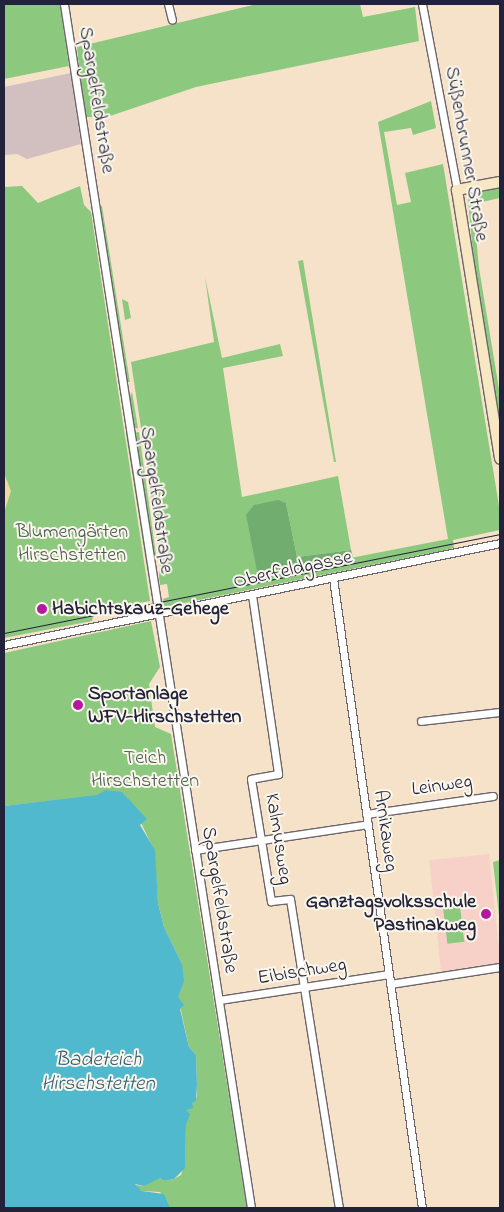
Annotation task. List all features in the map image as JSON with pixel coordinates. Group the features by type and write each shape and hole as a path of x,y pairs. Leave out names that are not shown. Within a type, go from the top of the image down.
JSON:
{"street":[{"name":"Spargelfeldstraße","path":"64,4 152,585 220,1000 251,1208"},
{"path":"168,4 172,20"},
{"name":"Süßenbrunner Straße","path":"422,4 457,190 500,459"},
{"path":"457,190 500,182"},
{"name":"Oberfeldgasse","path":"4,645 500,544"},
{"name":"Arnikaweg","path":"333,578 422,1208"},
{"name":"Kalmusweg","path":"252,595 278,774 252,779 271,902 290,899 339,1208"},
{"path":"421,721 500,712"},
{"name":"Leinweg","path":"366,814 493,796"},
{"path":"195,850 368,824"},
{"path":"390,984 500,967"},
{"name":"Eibischweg","path":"220,1000 305,989 389,974"}],"shaded area":[{"path":"71,73 81,144 27,159 17,154 4,155 4,87"},
{"path":"489,854 500,965 441,972 429,860"}],"green space":[{"path":"4,4 60,4 69,66 4,79"},
{"path":"257,4 360,4 363,17 415,7 419,41 196,87 107,117 84,117 77,47"},
{"path":"431,101 436,128 413,135 411,128 384,132 397,205 411,202 405,173 443,164 500,512 500,530 453,540 454,548 446,550 164,607 163,599 169,597 167,584 160,585 161,560 131,362 214,342 205,277 222,358 280,344 283,356 223,368 242,497 338,476 351,550 297,557 286,503 258,576 448,539 378,122"},
{"name":"Blumengärten Hirschstetten","path":"22,186 38,203 80,186 84,205 91,212 150,601 94,612 92,621 4,638 4,187"},
{"path":"500,186 500,198 473,204 479,268 500,395 500,421 473,254 468,200 469,194"},
{"path":"102,206 130,382 126,382 98,207"},
{"path":"303,260 336,462 334,462 298,261"},
{"path":"122,299 128,302 131,318 125,320"},
{"path":"132,392 138,428 131,429 129,398"},
{"path":"139,432 156,555 153,574 132,433"},
{"path":"126,434 128,434 152,601"},
{"path":"278,500 286,503 297,557 351,550 353,557 258,576 246,515 254,505"},
{"name":"Teich Hirschstetten","path":"151,621 160,667 149,684 155,727 171,734 247,1208 170,1208 160,1192 142,1191 135,1185 144,1186 149,1180 160,1178 164,1181 181,1175 185,1162 186,1110 197,1097 197,1085 196,1055 189,1047 178,997 182,964 164,927 158,903 154,850 132,804 123,793 4,806 4,653"},
{"path":"500,860 500,925 493,862"},
{"path":"460,907 464,942 447,944 443,909"}],"sand":[{"path":"4,473 11,491 4,513"}],"water":[{"name":"Badeteich Hirschstetten","path":"106,790 122,792 147,819 140,825 155,850 158,903 164,927 182,964 184,981 178,997 184,1005 180,1009 189,1047 196,1055 197,1085 196,1101 192,1103 193,1108 186,1110 190,1114 186,1125 185,1168 174,1179 164,1181 160,1178 144,1186 135,1184 142,1191 164,1194 170,1208 4,1208 4,806 97,795"}],"tram line":[{"path":"4,633 500,534"}],"place":[{"name":"Habichtskauz-Gehege","path":"42,609"},
{"name":"Sportanlage WFV-Hirschstetten","path":"78,705"},
{"name":"Ganztagsvolksschule Pastinakweg","path":"486,914"}]}
